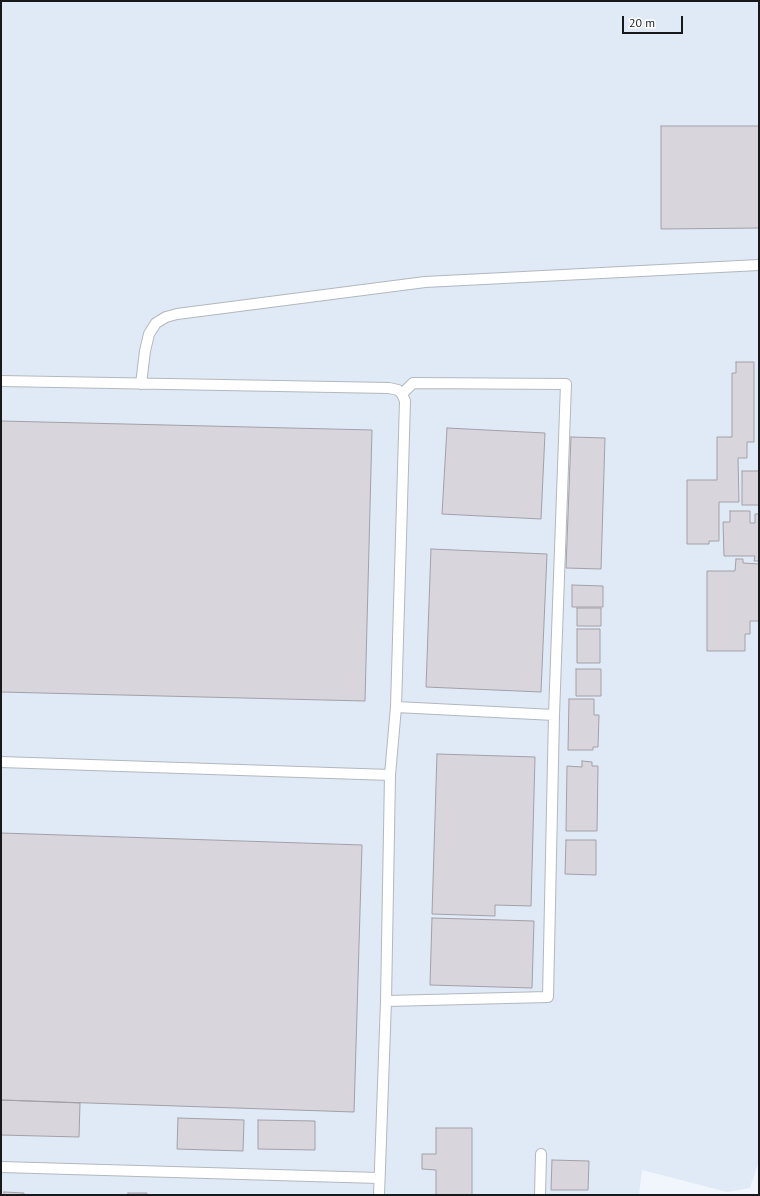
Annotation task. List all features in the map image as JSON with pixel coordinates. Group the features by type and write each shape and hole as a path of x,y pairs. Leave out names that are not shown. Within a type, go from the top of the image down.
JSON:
{"lane":[{"path":"141,384 145,351 149,334 156,323 166,317 177,314 425,282 759,265"},
{"path":"1,381 389,388 398,390 402,394 405,401 396,707 390,775 386,1001 379,1195"},
{"path":"386,1001 548,997 554,714 566,384 413,383 402,394"},
{"path":"396,707 554,714"},
{"path":"1,762 390,775"},
{"path":"540,1195 541,1154"},
{"path":"1,1167 379,1178"}],"shaded area":[{"path":"1,1 759,1 759,1161 750,1188 727,1192 642,1170 639,1195 1,1195"}],"building":[{"path":"661,126 759,126 759,228 661,229"},
{"path":"736,362 754,362 754,442 747,442 747,458 738,458 739,502 719,502 719,541 709,541 709,544 687,544 687,480 717,480 717,437 732,437 732,373 736,373"},
{"path":"1,421 372,430 365,701 1,692"},
{"path":"447,428 545,433 541,519 442,514"},
{"path":"571,437 605,438 601,569 566,568"},
{"path":"742,471 759,471 759,505 742,505"},
{"path":"730,511 750,511 750,523 755,523 755,514 759,514 759,561 754,561 755,556 724,556 723,522 730,522"},
{"path":"431,549 547,554 541,692 426,687"},
{"path":"736,559 743,559 743,563 759,564 759,621 750,621 750,634 745,634 745,651 707,651 707,571 735,571"},
{"path":"572,585 603,586 603,607 572,607"},
{"path":"577,608 601,608 601,626 577,626"},
{"path":"577,629 600,629 600,663 577,663"},
{"path":"576,669 601,669 601,696 576,696"},
{"path":"569,699 594,699 594,715 599,715 598,747 593,747 593,750 568,750"},
{"path":"437,754 535,757 531,906 495,905 495,916 432,914"},
{"path":"582,761 592,762 592,766 598,766 597,831 566,831 567,766 582,767"},
{"path":"1,833 362,845 354,1112 1,1100"},
{"path":"566,840 596,840 596,875 565,874"},
{"path":"432,918 534,921 532,988 430,985"},
{"path":"1,1100 80,1103 79,1137 1,1135"},
{"path":"178,1118 244,1120 243,1151 177,1149"},
{"path":"258,1120 315,1121 315,1150 258,1149"},
{"path":"436,1128 472,1128 472,1195 436,1195 436,1170 422,1169 422,1154 436,1154"},
{"path":"552,1160 589,1161 588,1190 551,1190"},
{"path":"4,1192 24,1193 24,1195 4,1195"},
{"path":"128,1193 147,1193 147,1195 128,1195"}]}
